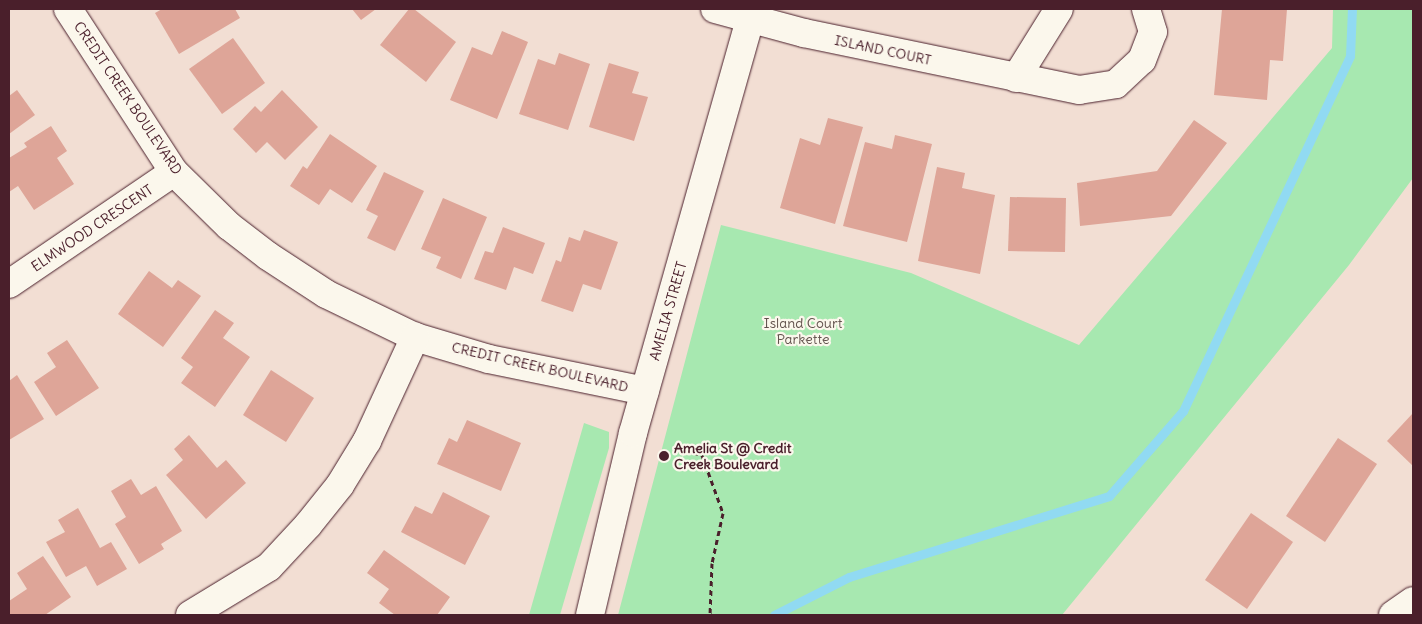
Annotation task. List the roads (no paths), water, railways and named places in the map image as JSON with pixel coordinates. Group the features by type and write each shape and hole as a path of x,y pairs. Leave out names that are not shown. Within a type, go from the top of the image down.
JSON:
{"street":[{"name":"CREDIT CREEK BOULEVARD","path":"68,9 174,172 229,226 268,256 326,294 415,338 490,359 645,391"},
{"name":"ISLAND COURT","path":"715,9 752,14 1016,78 1079,90 1116,84 1142,60 1153,32 1146,9"},
{"path":"1016,78 1059,9"},
{"name":"AMELIA STREET","path":"590,615 645,391 752,14"},
{"name":"ELMWOOD CRESCENT","path":"9,284 174,172"},
{"path":"190,615 269,567 308,525 340,485 367,441 415,338"},
{"path":"1393,615 1413,601"}],"waterway":[{"path":"774,615 849,577 1109,496 1183,411 1350,56 1352,9"}],"place":[{"name":"Amelia St @ Credit Creek Boulevard","path":"664,456"}],"park label":[{"name":"Island Court Parkette","path":"803,332"}]}
